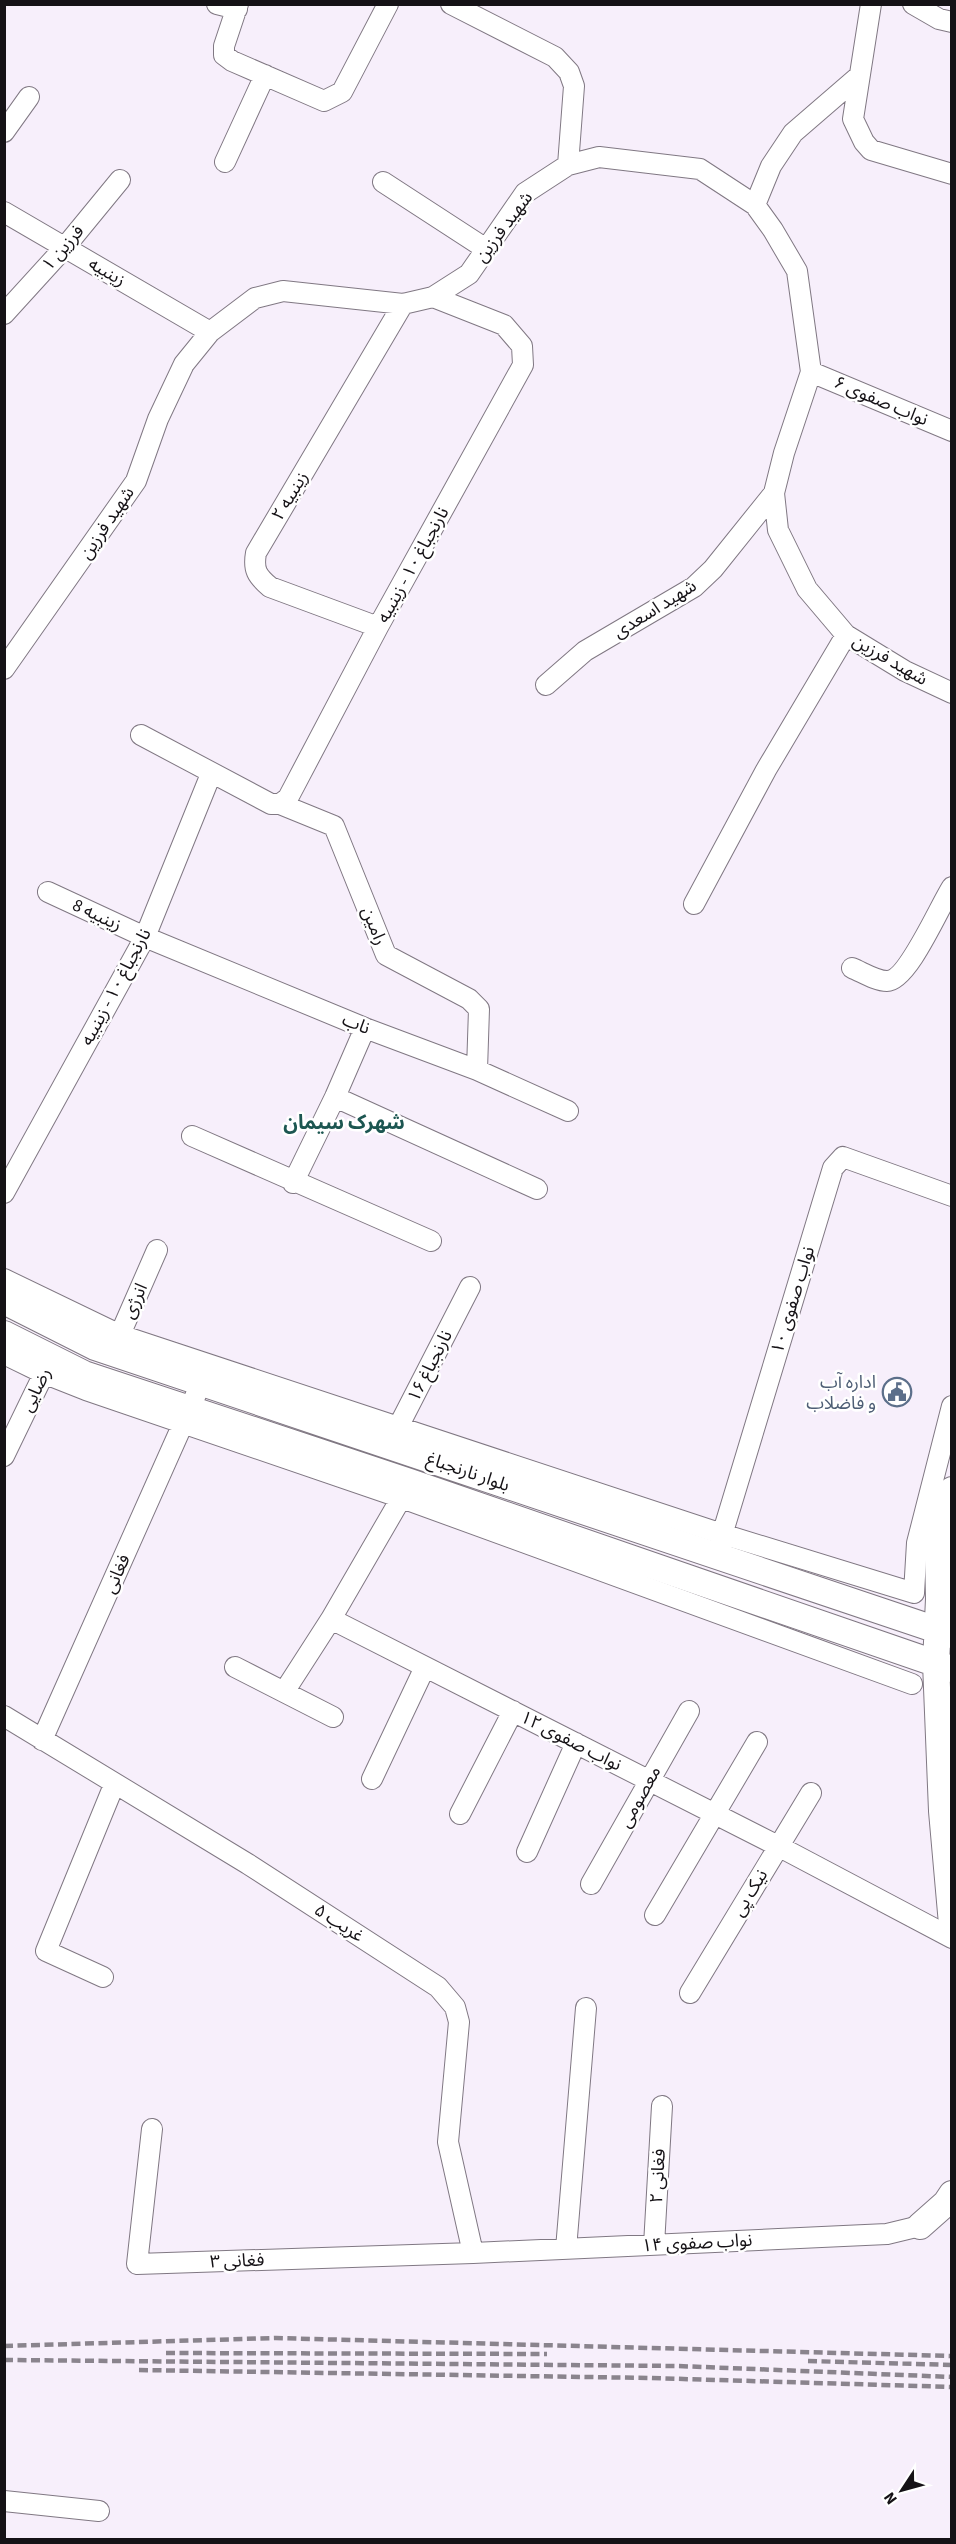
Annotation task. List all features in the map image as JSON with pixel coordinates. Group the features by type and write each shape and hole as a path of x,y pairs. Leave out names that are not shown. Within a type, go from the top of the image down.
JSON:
{"main road":[{"name":"بلوار نارنجباغ","path":"4,1301 95,1347 116,1343 202,1381 393,1436 719,1545 945,1633"},
{"name":"بلوار نارنجباغ","path":"4,1334 47,1366 84,1374 188,1416 406,1490 944,1666"},
{"path":"951,1490 938,1548 945,1633 942,1811 951,1924"},
{"path":"920,2226 946,2203 951,2194"}],"street":[{"path":"217,4 238,7 224,46 224,55 232,61 324,101 342,92 388,4"},
{"path":"451,4 555,57 569,72 574,86 568,165"},
{"path":"871,4 853,119 864,142 872,150 951,174"},
{"path":"914,4 939,19 951,22"},
{"path":"225,162 265,75"},
{"path":"755,205 771,166 793,133 859,76"},
{"path":"4,132 29,97"},
{"name":"شهید فرزین","path":"4,669 136,481 158,419 184,364 210,332 255,298 283,291 403,304 433,297 470,274 525,193 568,165 599,157 700,169 755,205 797,271 811,372 784,453 774,493 778,530 807,589 846,635 905,671 951,693"},
{"name":"فرزین ۱","path":"4,314 120,180"},
{"path":"382,182 486,249"},
{"name":"زینبیه","path":"4,212 210,332"},
{"name":"نارنجباغ ۱۰ - زینبیه","path":"280,804 288,798 378,627 523,365 522,346 504,325 433,297"},
{"name":"زینبیه ۲","path":"378,627 270,587 258,577 254,566 256,553 403,304"},
{"name":"نواب صفوی ۶","path":"811,372 951,431"},
{"name":"شهید اسعدی","path":"546,685 585,651 694,588 713,569 774,493"},
{"path":"694,904 766,770 846,635"},
{"path":"141,735 271,804 280,804"},
{"name":"نارنجباغ ۱۰ - زینبیه","path":"4,1192 145,937 211,774"},
{"name":"رامین","path":"280,804 334,826 386,955 469,999 479,1009 477,1070"},
{"path":"852,968 881,980 896,979 923,943 951,887"},
{"name":"زینبیه 8","path":"48,892 145,937"},
{"name":"ناب","path":"145,937 365,1028 477,1070 568,1111"},
{"path":"293,1182 335,1097 365,1028"},
{"path":"335,1097 537,1189"},
{"path":"192,1136 431,1241"},
{"name":"نواب صفوی ۱۰","path":"719,1545 833,1168 843,1157 951,1196"},
{"name":"انرژی","path":"116,1343 158,1250"},
{"path":"4,1279 116,1343 393,1436"},
{"name":"نارنجباغ ۱۶","path":"393,1436 470,1287"},
{"path":"4,1354 47,1366"},
{"name":"رضایی","path":"4,1456 47,1366"},
{"name":"فغانی","path":"42,1740 202,1381"},
{"path":"719,1545 914,1593 917,1544 951,1406"},
{"path":"284,1692 331,1618 406,1490 912,1684"},
{"name":"نواب صفوی ۱۲","path":"331,1618 778,1846 951,1938"},
{"path":"235,1667 333,1717"},
{"path":"372,1779 426,1667"},
{"path":"460,1814 513,1711"},
{"name":"معصومی","path":"591,1884 689,1711"},
{"name":"غریب ۵","path":"5,1716 114,1785 248,1864 438,1987 455,2007 459,2022 448,2142 473,2253"},
{"path":"655,1915 757,1742"},
{"path":"527,1852 576,1743"},
{"path":"103,1977 46,1951 114,1785"},
{"name":"نیک پی","path":"690,1993 811,1793"},
{"path":"566,2249 586,2008"},
{"name":"فغانی ۲","path":"654,2245 662,2106"},
{"name":"فغانی ۳","path":"152,2129 137,2264 473,2253"},
{"name":"نواب صفوی ۱۴","path":"473,2253 887,2234 920,2226"},
{"path":"4,2501 99,2511"}],"railway":[{"path":"4,2346 276,2338 952,2356"},
{"path":"166,2353 547,2354"},
{"path":"4,2360 678,2366 952,2377"},
{"path":"808,2361 952,2365"},
{"path":"139,2370 650,2378 952,2387"}],"place":[{"name":"اداره آب و فاضلاب","path":"897,1392"}],"district":[{"name":"شهرک سیمان","path":"344,1123"}]}
